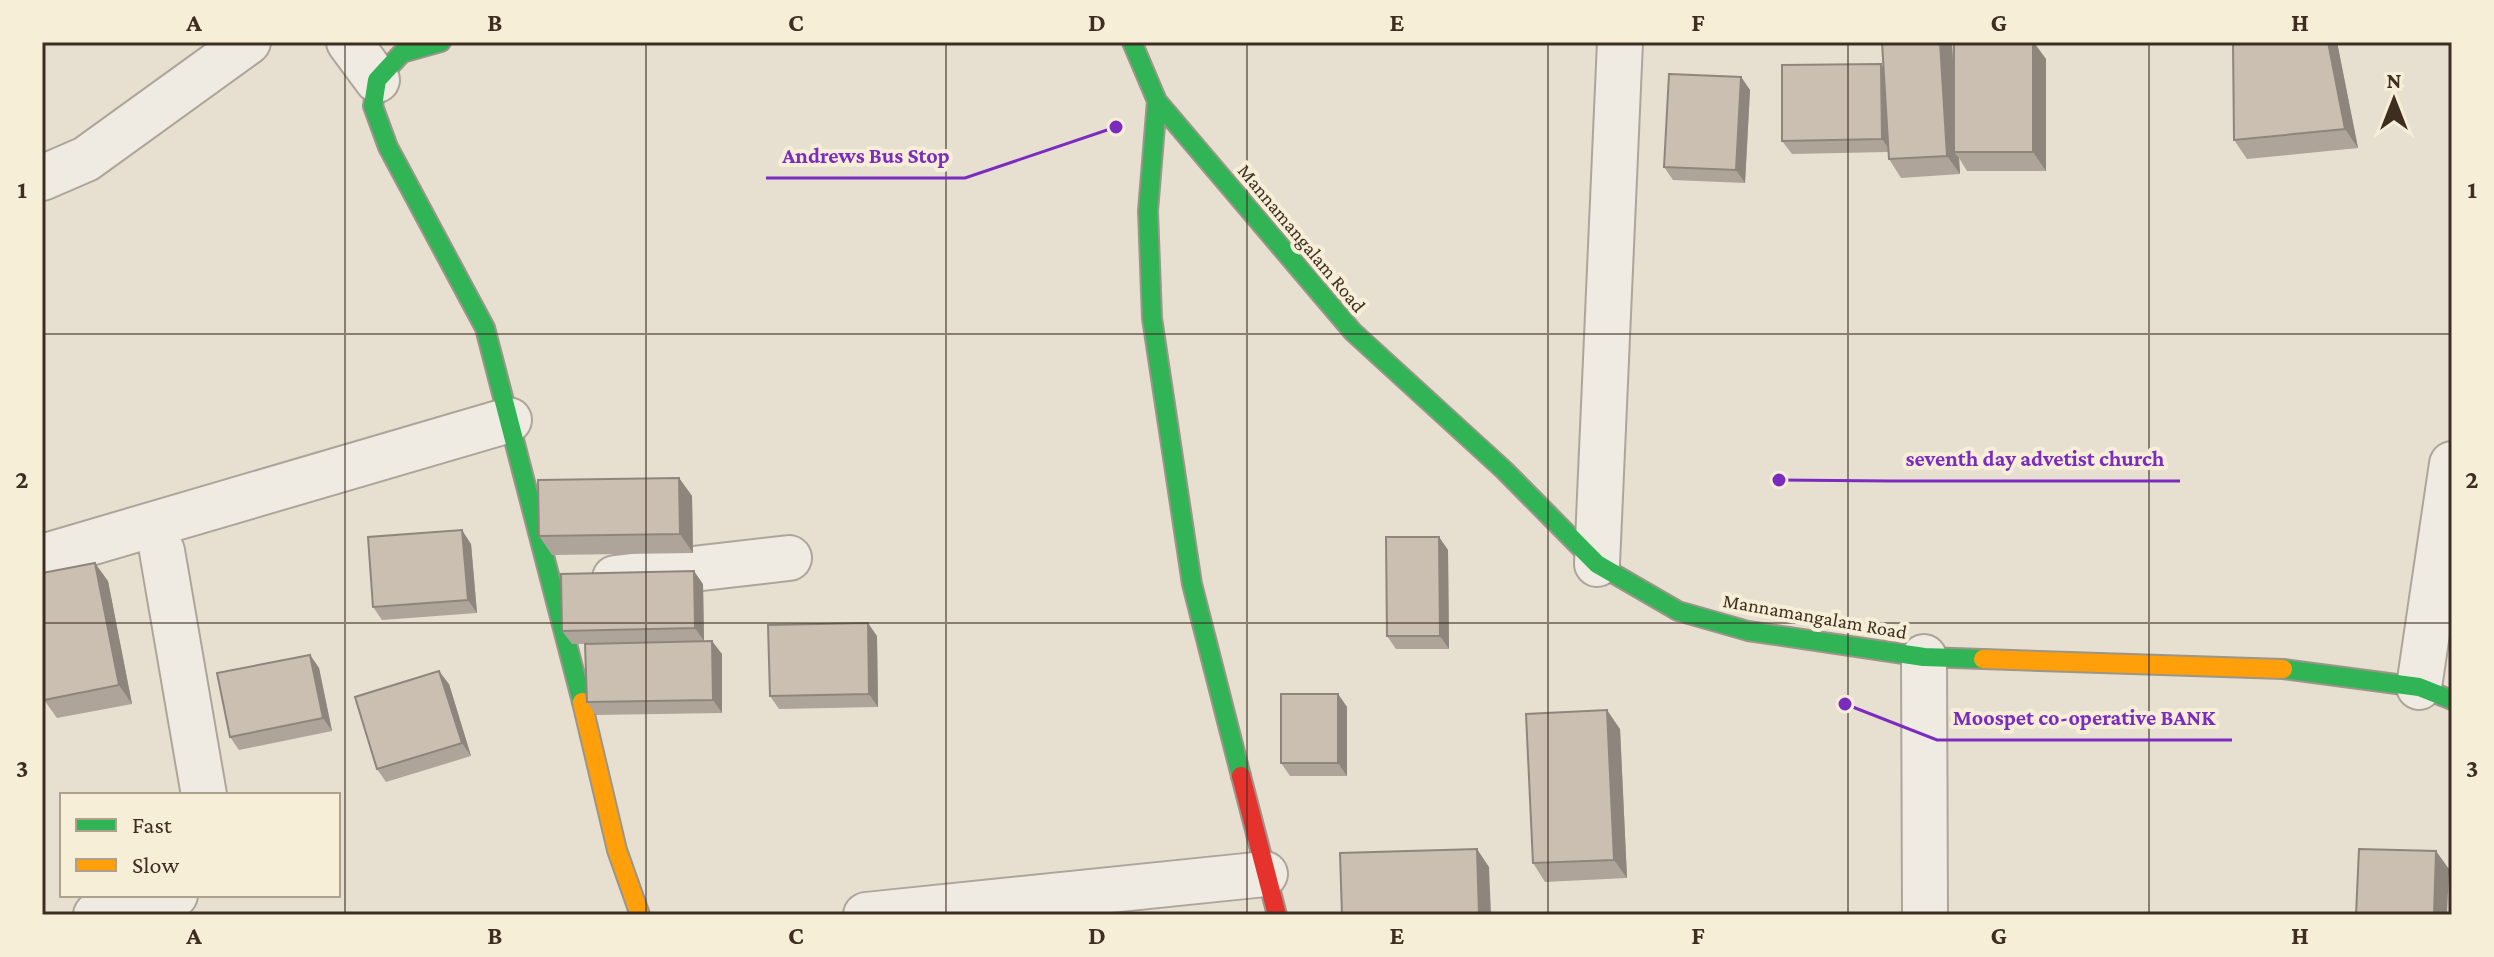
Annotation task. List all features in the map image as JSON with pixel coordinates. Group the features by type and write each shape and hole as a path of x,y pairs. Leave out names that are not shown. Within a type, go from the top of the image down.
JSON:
{"street":[{"path":"42,178 86,159 248,42"},
{"path":"349,42 377,80"},
{"path":"441,42 402,53 377,80 373,106 388,147 485,328 549,586 591,732 617,850 640,915"},
{"name":"Mannamangalam Road","path":"1132,42 1157,101 1353,332 1504,470 1597,564 1678,611 1748,631 1924,657 2277,668 2436,694"},
{"path":"1597,564 1620,42"},
{"path":"1157,101 1148,211 1152,318 1169,448 1192,584 1277,915"},
{"path":"42,557 509,420"},
{"path":"2436,694 2452,464"},
{"path":"162,551 204,793"},
{"path":"549,586 789,558"},
{"path":"1924,657 1925,915"},
{"path":"866,915 1265,874"},
{"path":"96,915 167,897"}],"building":[{"path":"1882,42 1940,42 1947,156 1889,159"},
{"path":"1954,42 2033,42 2033,152 1954,152"},
{"path":"2233,42 2328,42 2345,129 2234,140"},
{"path":"1881,64 1882,139 1782,141 1782,65"},
{"path":"1669,74 1741,77 1736,170 1664,167"},
{"path":"679,478 680,534 539,536 538,480"},
{"path":"462,530 468,600 373,607 368,537"},
{"path":"1386,537 1439,537 1440,636 1387,636"},
{"path":"95,563 119,685 44,700 42,573"},
{"path":"694,571 695,628 562,631 561,574"},
{"path":"868,623 869,694 770,696 768,625"},
{"path":"712,641 713,700 587,702 585,644"},
{"path":"310,655 323,718 230,737 217,673"},
{"path":"439,671 462,743 377,769 355,697"},
{"path":"1281,694 1338,694 1338,763 1281,763"},
{"path":"1607,710 1614,860 1533,863 1526,714"},
{"path":"1477,849 1479,915 1342,915 1340,853"},
{"path":"2359,849 2436,851 2434,915 2356,915"}],"traffic: fast":[{"path":"441,42 402,53 377,80 373,106 388,147 485,328 582,702"},
{"path":"1132,42 1157,101 1353,332 1504,470 1597,564 1678,611 1748,631 1924,657 1983,659"},
{"path":"1157,101 1148,211 1152,318 1192,584 1241,776"},
{"path":"2283,669 2419,687 2452,700"}],"traffic: slow":[{"path":"1983,659 2283,669"},
{"path":"582,702 617,850 640,915"}],"traffic: jam":[{"path":"1241,776 1277,915"}],"place":[{"name":"Andrews Bus Stop","path":"1116,127"},
{"name":"seventh day advetist church","path":"1779,480"},
{"name":"Moospet co-operative BANK","path":"1845,704"}]}
